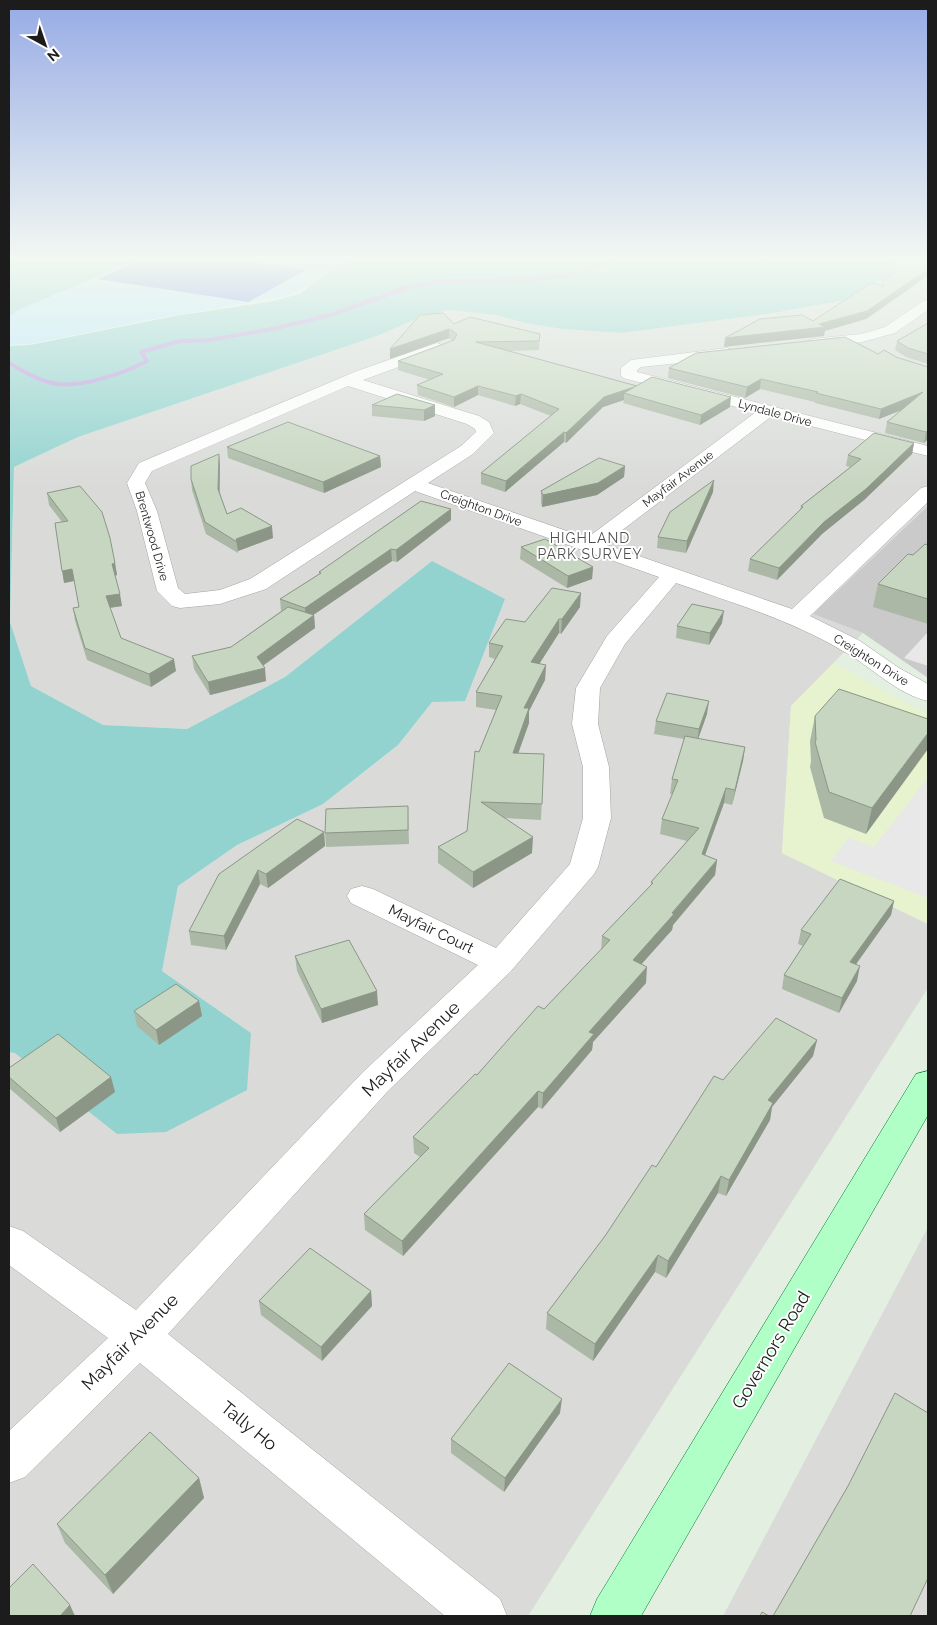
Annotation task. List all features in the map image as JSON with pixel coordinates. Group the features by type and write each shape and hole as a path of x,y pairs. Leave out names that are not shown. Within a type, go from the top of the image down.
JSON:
{"main road":[{"name":"Governors Road","path":"614,1616 928,1084"}],"street":[{"path":"794,346 870,336"},
{"path":"862,338 879,350"},
{"name":"Brentwood Drive","path":"415,484 258,584 234,595 204,601 180,601 168,591 147,511 136,483 146,467 399,360 448,345"},
{"name":"Lyndale Drive","path":"745,351 637,363 629,368 629,375 768,412 928,451"},
{"name":"Creighton Drive","path":"348,381 473,420 483,426 485,433 468,450 415,484"},
{"name":"Mayfair Avenue","path":"588,546 768,412"},
{"name":"Creighton Drive","path":"415,484 796,618 852,646 891,673 928,694"},
{"path":"796,618 928,492"},
{"name":"Mayfair Avenue","path":"9,1460 139,1336 375,1082 500,963 584,868 597,818 596,767 585,724 588,688 615,640 672,575"},
{"name":"Mayfair Court","path":"362,896 500,963"},
{"name":"Tally Ho","path":"9,1243 139,1336 483,1616"}],"shaded area":[{"path":"9,336 69,336 29,344 9,345"},
{"path":"76,336 377,336 78,437 14,467 10,622 31,686 103,725 187,729 285,677 432,561 505,599 465,701 432,702 398,745 323,804 237,845 178,886 162,971 251,1033 247,1090 166,1132 117,1134 15,1053 9,1052 9,346 30,345"},
{"path":"377,336 928,336 928,506 813,614 863,633 791,706 782,853 928,924 928,988 528,1616 9,1616 9,1052 251,1033 162,971 178,886 237,845 323,804 398,745 432,701 432,561 285,677 187,729 103,725 31,686 10,622 14,467 78,437"},
{"path":"928,506 928,678 863,633 813,614"},
{"path":"928,632 928,666 904,658"},
{"path":"834,663 928,715 928,924 782,853 791,706"},
{"path":"928,778 928,898 831,861 848,838 874,847"},
{"path":"928,1227 928,1616 723,1616"}],"building":[{"path":"402,336 429,336 390,349"},
{"path":"456,336 540,336 539,341 476,342 637,386 604,397 566,433 564,432 506,481 481,473 559,409 521,394 516,396 478,386 454,397 417,385 443,374 398,361 454,340"},
{"path":"729,336 745,336 725,338"},
{"path":"906,336 928,336 928,354 908,348 897,341"},
{"path":"845,337 878,354 884,350 896,357 928,367 928,430 926,432 887,422 923,392 881,409 761,379 747,387 669,368 696,353"},
{"path":"652,377 731,397 701,415 624,393"},
{"path":"397,394 435,405 424,410 372,405"},
{"path":"288,422 380,456 323,482 227,447"},
{"path":"874,433 914,443 866,489 824,522 779,568 750,559 803,507 801,506 861,459 848,455"},
{"path":"219,454 218,489 227,514 241,508 272,526 236,539 237,542 205,522 191,479 191,466"},
{"path":"599,458 625,466 598,483 543,495 541,491"},
{"path":"714,480 687,541 658,537 670,512"},
{"path":"80,486 102,512 110,538 115,563 112,564 120,594 106,596 121,638 174,659 149,674 85,648 73,608 79,607 72,569 62,571 55,523 68,521 47,493"},
{"path":"421,501 451,509 396,550 391,549 305,608 280,599 321,573 319,572"},
{"path":"545,539 593,567 568,576 521,547"},
{"path":"925,544 928,545 928,599 878,584 908,554 913,555"},
{"path":"552,588 581,593 562,619 559,619 531,662 546,665 524,708 529,708 513,753 544,754 542,804 481,802 533,837 473,872 438,847 467,831 475,751 479,752 502,696 476,692 503,646 489,643 506,619 525,622"},
{"path":"692,604 724,611 710,633 677,626"},
{"path":"288,607 314,615 257,657 265,668 208,682 192,656 231,647"},
{"path":"839,689 928,719 928,733 872,808 829,792 815,742 815,716"},
{"path":"667,693 709,701 699,729 656,721"},
{"path":"685,736 745,747 735,790 726,788 702,854 717,860 672,913 674,914 633,960 647,967 589,1032 594,1034 543,1093 538,1091 402,1241 364,1214 429,1148 413,1137 475,1074 477,1075 538,1006 544,1009 610,940 602,936 653,883 651,882 699,828 662,819 678,780 672,779"},
{"path":"408,806 408,830 325,833 326,809"},
{"path":"297,819 324,832 266,874 258,870 224,936 189,931 219,874"},
{"path":"840,879 894,901 850,962 860,966 842,998 784,975 811,934 801,930"},
{"path":"349,940 377,991 321,1009 295,956"},
{"path":"176,984 199,1001 156,1030 134,1011"},
{"path":"776,1018 817,1040 768,1100 773,1103 729,1180 721,1176 668,1261 658,1255 595,1344 547,1313 605,1236 652,1165 656,1167 714,1076 723,1080"},
{"path":"58,1034 111,1077 56,1118 9,1077 9,1068"},
{"path":"310,1248 371,1291 321,1347 259,1301"},
{"path":"509,1363 562,1399 505,1478 451,1439"},
{"path":"895,1393 928,1413 928,1578 910,1616 773,1616 848,1486"},
{"path":"150,1432 199,1478 105,1575 57,1524"},
{"path":"33,1564 70,1605 60,1616 9,1616 9,1588"},
{"path":"762,1612 769,1616 760,1616"}],"waterway":[{"path":"9,363 45,381 58,384 79,383 116,374 147,361 141,352 180,341 209,340 233,336"}],"district":[{"name":"HIGHLAND PARK SURVEY","path":"590,546"}]}
